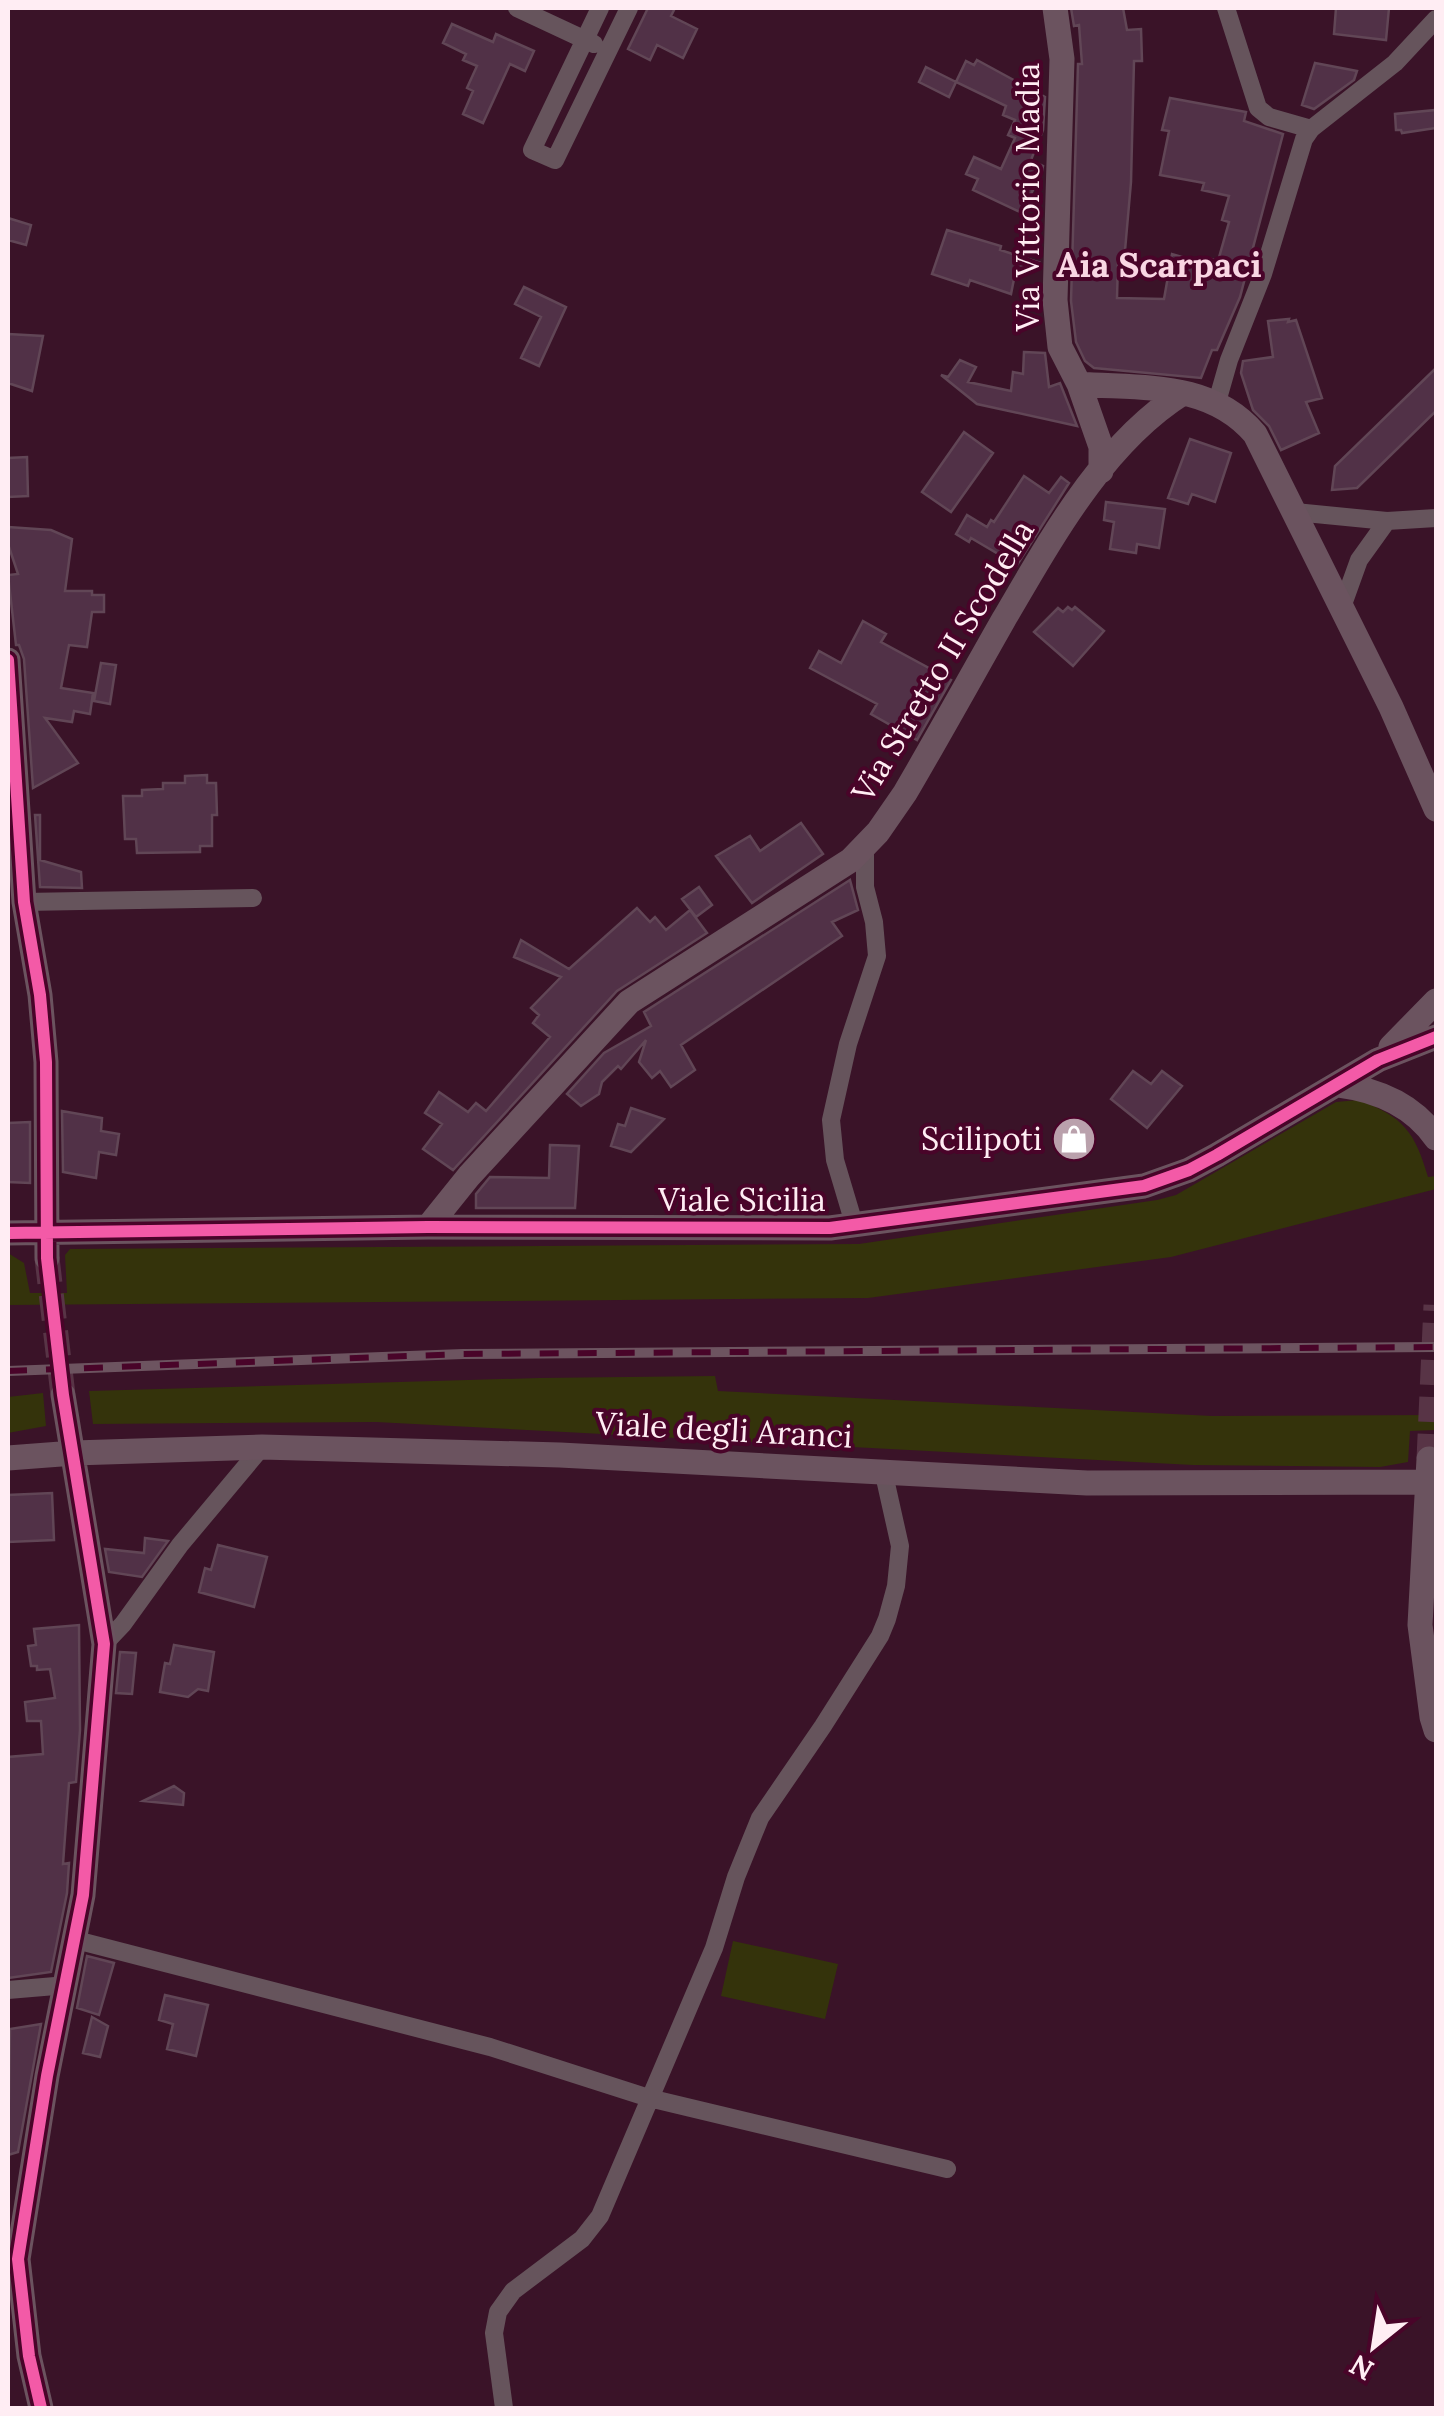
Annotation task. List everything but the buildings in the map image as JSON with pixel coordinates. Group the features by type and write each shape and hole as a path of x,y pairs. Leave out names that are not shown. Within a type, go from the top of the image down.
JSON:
{"street":[{"path":"518,8 608,51"},
{"path":"600,8 532,150 555,160 629,8"},
{"name":"Via Vittorio Madia","path":"1055,8 1062,58 1058,336 1101,447 1101,471"},
{"path":"1226,8 1258,108 1278,120 1311,129"},
{"path":"1217,402 1263,274 1298,151 1311,129 1395,63 1436,19"},
{"path":"1079,384 1183,393 1217,402 1239,415 1255,434 1295,512 1433,795"},
{"name":"Via Stretto II Scodella","path":"428,1227 469,1176 629,1002 851,860 865,847 905,792 1022,588 1101,471 1158,408 1183,393"},
{"path":"1295,512 1387,520 1436,518"},
{"path":"1341,610 1359,560 1387,520"},
{"path":"8,660 24,902 45,1043 47,1258"},
{"path":"856,1227 834,1160 831,1120 848,1044 877,956 862,867 865,847"},
{"path":"24,902 253,898"},
{"path":"1378,1060 1436,1001"},
{"name":"Viale Sicilia","path":"8,1233 428,1227 856,1227 1144,1186 1190,1170 1378,1060 1436,1037"},
{"path":"1339,1085 1370,1090 1400,1104 1436,1138"},
{"path":"40,2408 26,2338 18,2259 47,2076 76,1940 104,1644 63,1396"},
{"path":"104,1644 262,1447"},
{"name":"Viale degli Aranci","path":"8,1458 74,1452 262,1447 560,1454 1086,1484 1431,1475"},
{"path":"504,2408 494,2333 498,2312 513,2292 568,2251 592,2227 605,2204 714,1948 760,1818 823,1726 887,1619 896,1586 900,1546 883,1470"},
{"path":"1431,1475 1420,1625 1436,1730"},
{"path":"76,1940 490,2047 649,2098 948,2169"},
{"path":"8,1990 67,1985"}],"shaded area":[{"path":"1358,1100 1386,1112 1405,1128 1418,1148 1428,1177 1436,1176 1436,1189 1171,1257 868,1298 8,1305 8,1253 24,1263 30,1293 67,1293 65,1255 70,1249 859,1244 1157,1200 1176,1195 1336,1102"},
{"path":"715,1376 718,1391 1212,1416 1436,1415 1436,1430 1410,1431 1408,1462 1380,1467 1193,1465 376,1422 93,1424 89,1391"},
{"path":"43,1393 46,1426 8,1433 8,1397"},
{"path":"733,1941 838,1964 825,2019 721,1996"}],"tunnel":[{"path":"47,1258 63,1395"},
{"path":"1429,1459 1436,1305"}],"railway":[{"path":"8,1371 463,1354 1436,1347"}],"cycle path":[{"path":"8,660 24,902 40,995 46,1062 47,1258 63,1395 104,1644 83,1895 47,2076 18,2259 29,2356 41,2408"},
{"path":"8,1233 428,1227 830,1228 1144,1186 1189,1170 1378,1060 1436,1037"}],"place":[{"name":"Scilipoti","path":"1074,1139"}],"district":[{"name":"Aia Scarpaci","path":"1159,265"}]}
